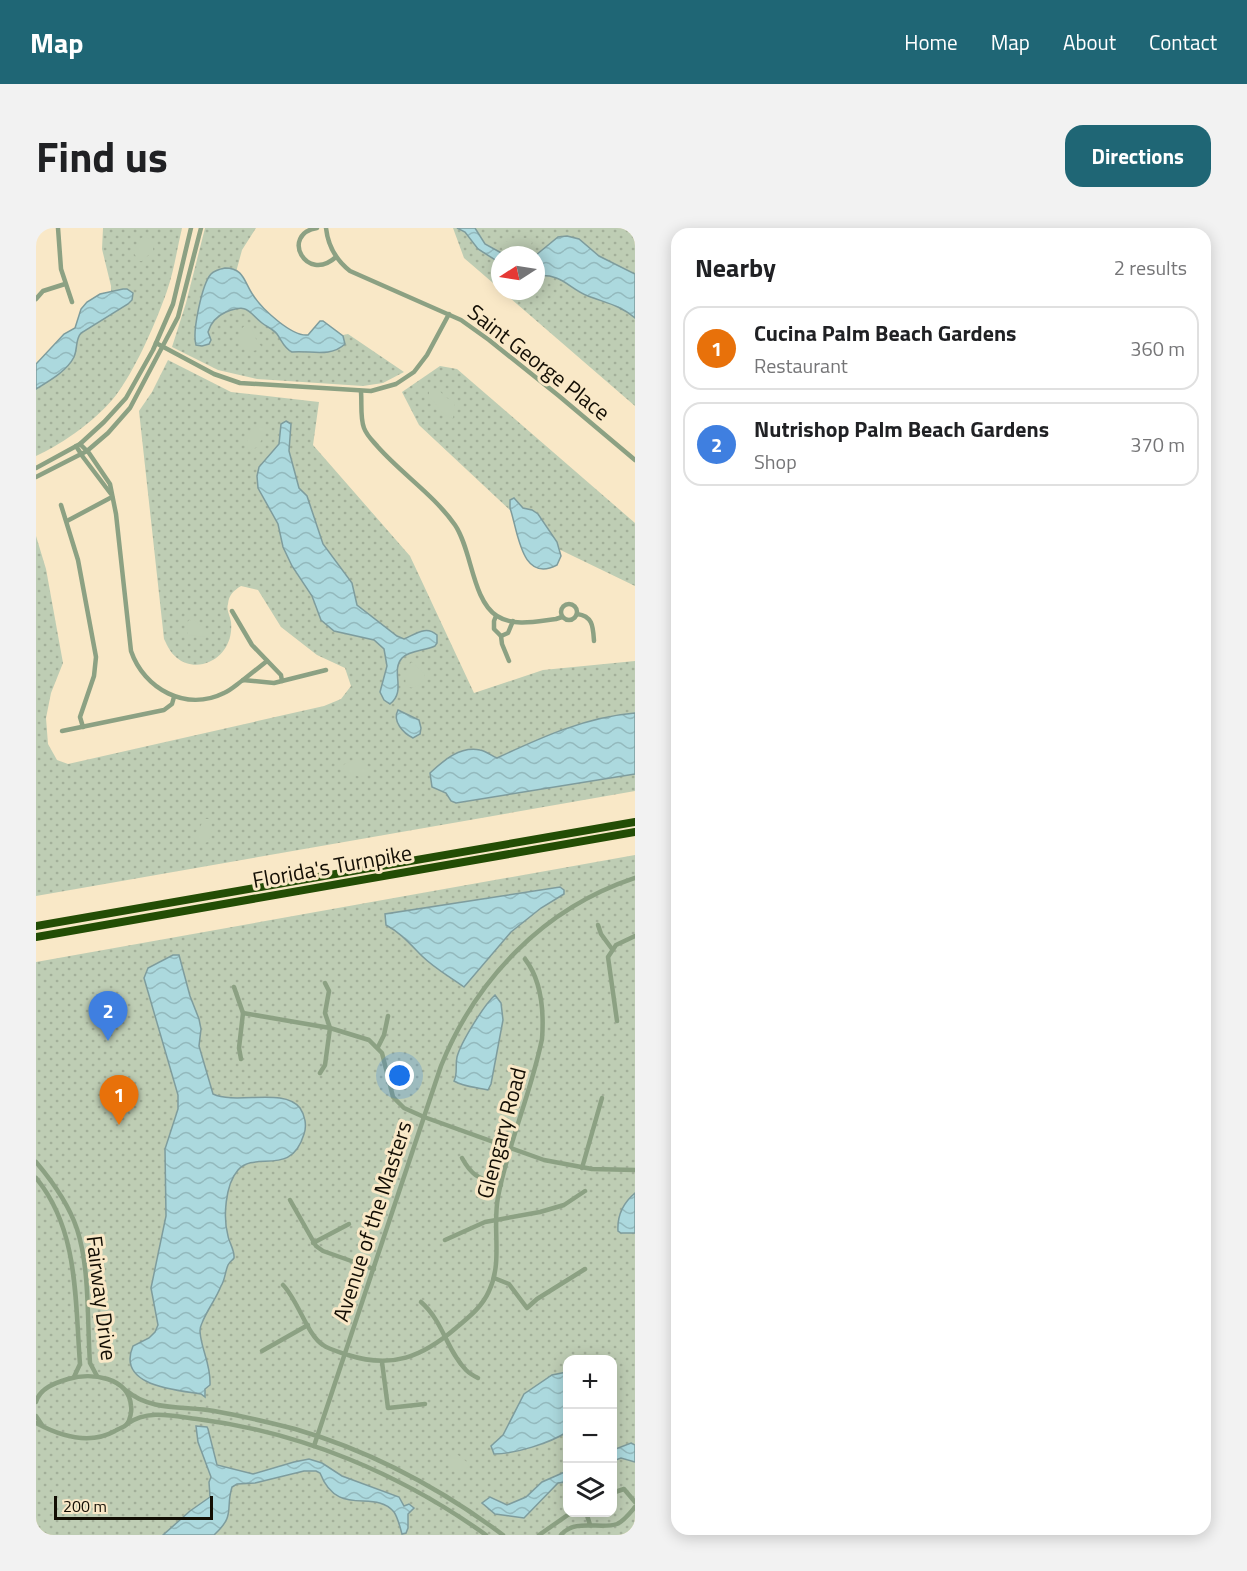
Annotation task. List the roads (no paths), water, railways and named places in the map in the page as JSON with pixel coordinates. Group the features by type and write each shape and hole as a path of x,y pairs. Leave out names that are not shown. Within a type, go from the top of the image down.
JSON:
{"highway":[{"name":"Florida's Turnpike","path":"36,926 635,822"},
{"name":"Florida's Turnpike","path":"36,937 635,832"}],"street":[{"path":"58,228 59,255 65,284 72,302"},
{"path":"36,468 78,445 126,398 156,343 178,291 191,228"},
{"path":"36,477 87,450 108,433 130,408 183,303 201,228"},
{"path":"317,228 307,230 299,246 302,256 311,264 318,265 330,262 336,257 326,228"},
{"name":"Saint George Place","path":"336,257 344,266 358,275 449,314 489,340 635,460"},
{"path":"36,299 43,291 65,284"},
{"name":"Saint George Place","path":"156,343 214,374 240,383 361,392 389,387 414,372 427,355 449,314"},
{"path":"361,392 363,426 368,436 393,464 439,505 456,527 465,543 482,598 496,615 513,621 556,620 562,617"},
{"path":"78,445 87,450 110,484 117,525 131,651 137,664 151,683 174,697 210,698 225,693 267,661"},
{"path":"78,445 81,454 111,496"},
{"path":"67,521 111,496"},
{"path":"61,505 78,560 96,657 94,676 80,717 83,727"},
{"path":"562,617 561,609 567,604 575,606 577,615"},
{"path":"232,611 243,633 281,675 282,681"},
{"path":"496,615 494,629 501,636 508,660"},
{"path":"562,617 571,620 577,615 590,620 594,641"},
{"path":"501,636 508,633 513,621"},
{"path":"243,680 266,684 326,670"},
{"path":"62,731 164,710 171,704 174,697"},
{"name":"Avenue of the Masters","path":"314,1446 441,1066 461,1024 482,991 504,964 534,935 567,910 600,892 635,878"},
{"path":"598,925 601,934 612,948"},
{"path":"617,1021 608,957 612,948 635,936"},
{"name":"Glengary Road","path":"283,1285 290,1292 320,1343 368,1361 394,1361 415,1355 446,1338 476,1311 490,1291 494,1278 497,1259 496,1221 501,1185 540,1052 543,1027 537,981 525,959"},
{"path":"320,1073 325,1065 330,1028 325,1013 329,991 325,983"},
{"path":"234,987 243,1013 239,1048 242,1059"},
{"path":"243,1013 330,1028 365,1039 378,1047 383,1057 393,1097 404,1108 424,1117 544,1160 582,1168 635,1170"},
{"path":"378,1047 384,1035 388,1016"},
{"path":"582,1168 602,1098"},
{"path":"462,1158 470,1171 483,1179 501,1185"},
{"name":"Fairway Drive","path":"36,1162 50,1179 77,1229 84,1266 90,1363 98,1376"},
{"name":"Fairway Drive","path":"36,1178 66,1234 73,1268 80,1364 74,1377"},
{"path":"445,1240 478,1224 564,1205 585,1191"},
{"path":"290,1200 313,1243 323,1251 374,1269"},
{"path":"313,1243 349,1224"},
{"path":"494,1278 509,1284 527,1308 537,1299 585,1269"},
{"path":"421,1302 429,1309 466,1370 477,1378"},
{"path":"262,1351 308,1325"},
{"path":"382,1362 388,1408 425,1404"},
{"path":"36,1402 37,1395 57,1383 74,1377 98,1376 120,1385 136,1399 151,1404 235,1415 318,1437 369,1456 422,1482 471,1511 503,1535"},
{"path":"127,1391 131,1404 127,1424"},
{"path":"36,1423 44,1428 78,1439 106,1436 135,1418 151,1414 248,1428 314,1446 365,1466 416,1491 486,1535"},
{"path":"36,1416 44,1428"},
{"path":"617,1492 624,1490 635,1502"},
{"path":"556,1523 562,1534 566,1529 590,1525 614,1525 621,1523 635,1507"},
{"path":"540,1535 565,1517"},
{"path":"588,1517 590,1525"}],"water":[{"path":"457,228 475,228 485,244 491,247 491,257 478,249 465,232"},
{"path":"567,236 579,239 599,256 635,274 635,318 618,307 581,293 559,279 545,276 545,248 558,237"},
{"path":"225,268 240,273 257,301 286,327 294,332 308,335 320,321 323,321 343,336 345,344 333,351 292,352 274,331 247,310 239,308 220,315 215,320 208,332 211,340 209,344 196,345 197,319 204,287 211,274"},
{"path":"123,289 133,293 132,300 81,333 74,357 67,367 36,389 36,364 64,334 75,328 81,309 87,302 100,294"},
{"path":"286,421 291,424 289,451 299,488 307,496 323,544 352,583 357,605 404,639 425,631 437,635 435,646 409,653 402,658 397,669 397,693 390,704 384,700 380,692 387,666 384,649 374,640 334,631 321,620 312,596 292,566 283,547 278,524 258,488 259,467 279,444 281,424"},
{"path":"514,498 523,508 538,514 557,542 561,556 557,565 545,569 536,567 528,561 519,541 510,508 510,500"},
{"path":"398,710 419,720 420,734 413,738 402,730 396,718"},
{"path":"635,713 635,774 456,803 451,801 446,793 432,787 430,773 459,752 480,750 497,758 582,723"},
{"path":"560,887 564,890 564,894 541,908 511,932 464,987 432,964 401,935 386,925 385,914"},
{"path":"173,955 179,955 199,1019 201,1029 199,1046 213,1094 234,1098 283,1098 300,1108 305,1124 304,1134 291,1155 273,1161 245,1165 238,1170 230,1184 226,1202 226,1220 234,1258 228,1265 222,1284 200,1330 210,1377 210,1385 205,1389 205,1397 201,1394 151,1384 140,1378 133,1370 130,1359 133,1346 149,1338 158,1325 151,1288 166,1216 165,1149 178,1109 178,1095 144,978 148,968"},
{"path":"495,995 501,1003 503,1020 491,1084 488,1090 466,1086 454,1081 459,1050 479,1015"},
{"path":"635,1193 635,1233 621,1233 618,1231 620,1215 624,1205"},
{"path":"563,1373 563,1434 532,1447 494,1454 491,1446 503,1435 524,1394 552,1375"},
{"path":"196,1426 207,1427 217,1465 253,1474 309,1459 322,1463 342,1476 399,1497 404,1506 409,1504 414,1508 408,1514 406,1533 402,1534 394,1512 386,1505 346,1499 336,1495 320,1473 304,1471 255,1483 237,1484 232,1487 228,1517 214,1535 163,1535 210,1497 211,1477 198,1442"},
{"path":"631,1443 635,1445 635,1462 621,1458 617,1460 617,1448"},
{"path":"563,1473 563,1482 558,1483 524,1518 495,1514 482,1503 490,1497 507,1505 526,1497 542,1482"}],"place":[{"name":"Nutrishop Palm Beach Gardens","path":"108,1041"},
{"name":"Cucina Palm Beach Gardens","path":"119,1125"}]}
